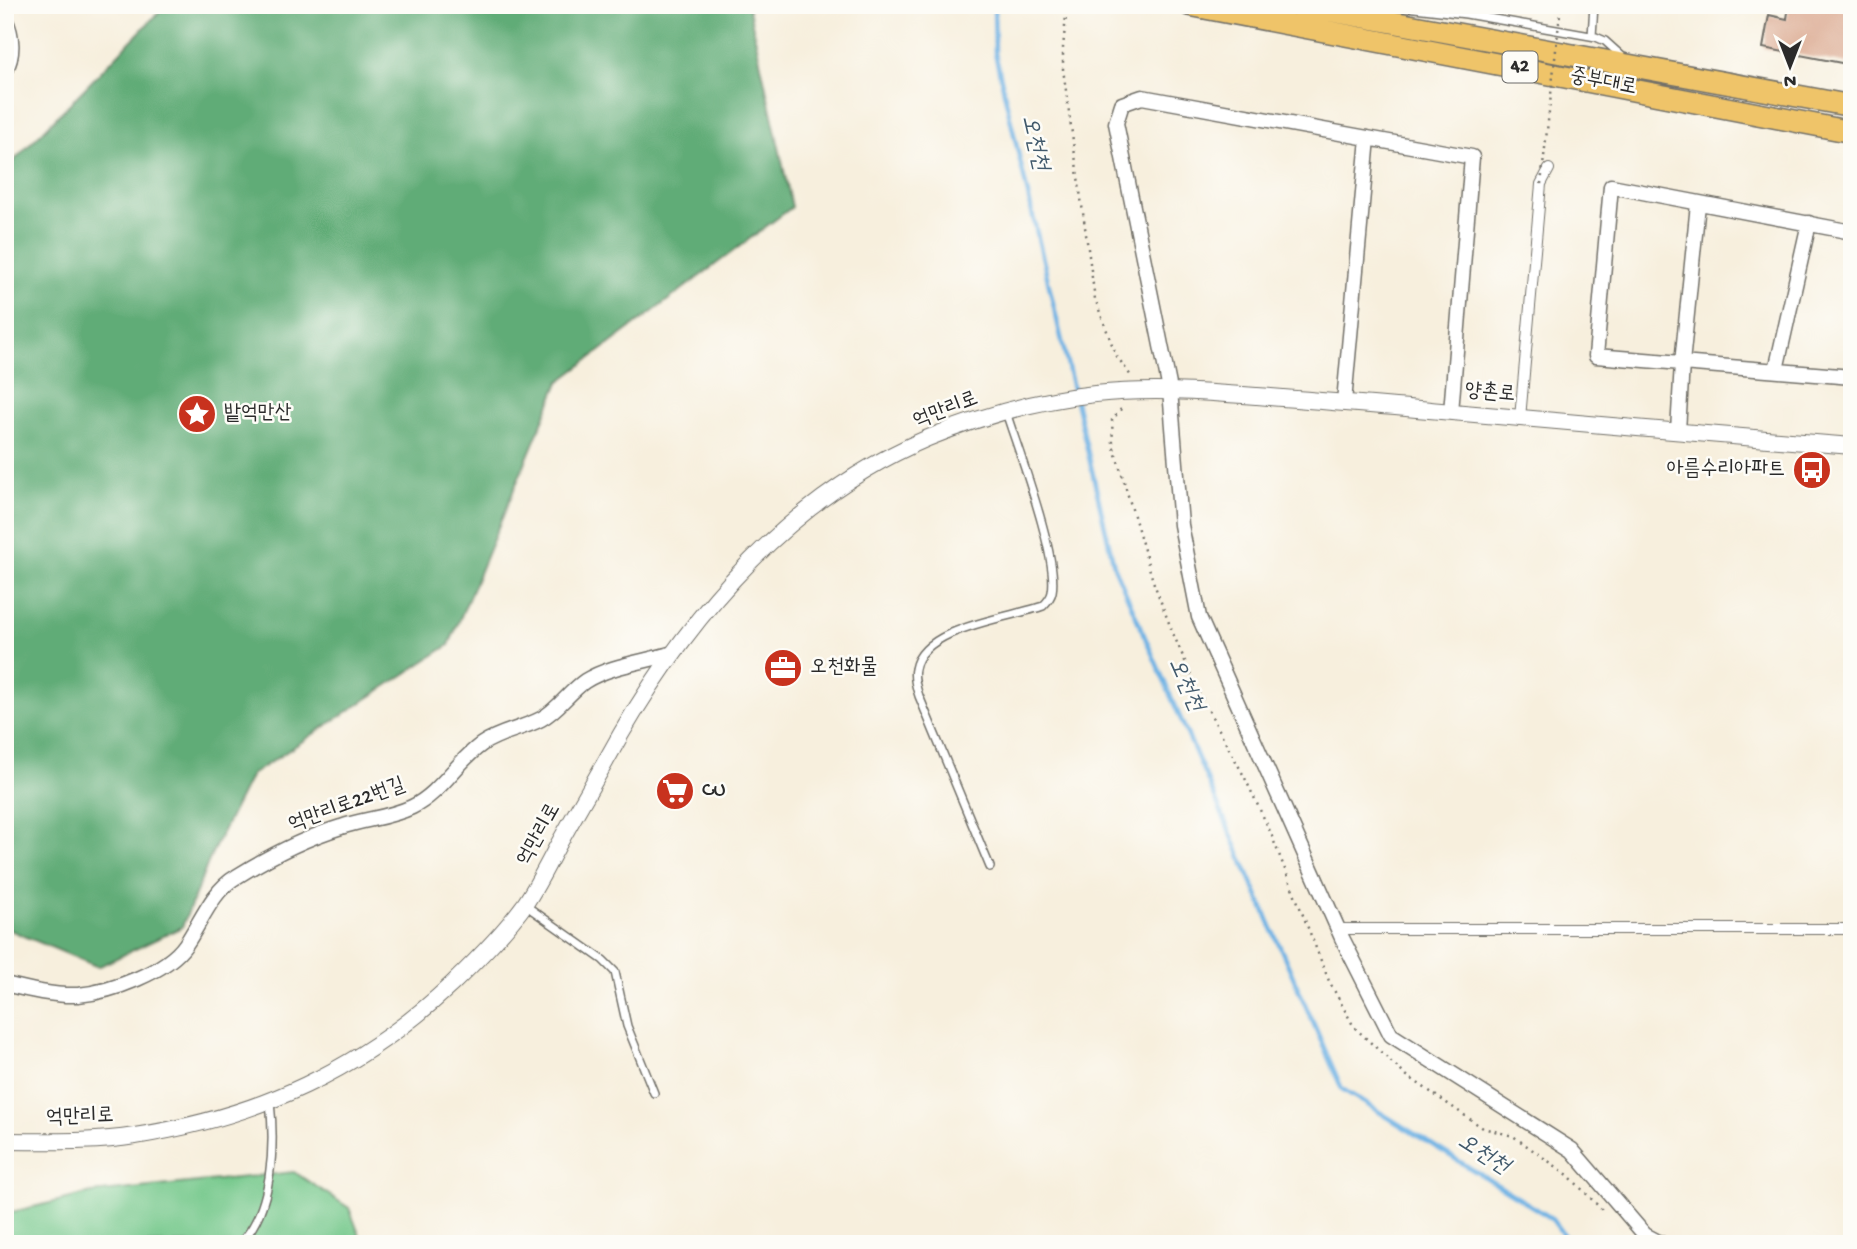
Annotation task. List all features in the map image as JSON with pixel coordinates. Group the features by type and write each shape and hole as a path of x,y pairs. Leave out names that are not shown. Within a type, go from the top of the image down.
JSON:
{"main road":[{"name":"중부대로","path":"1189,5 1852,132"},
{"name":"중부대로","path":"1299,5 1852,106"}],"street":[{"path":"5,19 12,44 11,61 5,71"},
{"path":"1451,412 1472,157 1142,97 1122,104 1116,123 1170,390 1181,525 1199,617 1338,929 1391,1035 1572,1150 1645,1235 1662,1244"},
{"path":"1344,402 1367,138"},
{"path":"1520,418 1541,184 1549,169"},
{"path":"1852,232 1611,186 1596,356 1852,377"},
{"path":"1678,431 1698,204"},
{"path":"1776,370 1809,223"},
{"name":"양촌로","path":"1130,391 1170,390 1344,402 1852,446"},
{"name":"억만리로","path":"5,1141 131,1137 220,1118 270,1102 336,1072 405,1026 471,967 524,904 670,654 757,555 806,511 863,472 926,439 1025,405 1091,394 1130,391"},
{"name":"억만리로22번길","path":"5,984 54,994 79,995 129,982 157,969 185,947 214,900 234,878 320,834 342,826 393,815 412,807 426,799 485,742 544,717 584,682 600,673 670,654"},
{"path":"1338,929 1852,929"}],"lane":[{"path":"1389,5 1466,14 1592,36 1605,41 1627,60 1648,68"},
{"path":"1592,36 1594,5"},
{"path":"990,867 919,695 914,671 925,649 938,639 958,630 1043,606 1050,599 1050,557 1006,411"},
{"path":"524,904 603,960 615,972 627,1026 654,1093"},
{"path":"239,1244 250,1234 264,1200 274,1135 270,1102"}],"path":[{"path":"1067,5 1063,69 1095,299 1116,355 1131,375 1130,391 1112,420 1113,444 1153,581 1197,689 1269,829 1329,981 1354,1027 1403,1073 1483,1128 1513,1136 1568,1175 1609,1217"},
{"path":"1541,184 1561,5"}],"green space":[{"path":"166,5 748,5 792,207 559,382 449,645 251,775 212,853 182,927 98,967 5,928 5,170"},
{"path":"294,1172 349,1208 363,1244 5,1244 5,1215 12,1212 92,1193"}],"building":[{"path":"1789,5 1823,5 1852,11 1852,65 1763,48 1769,15 1787,19"}],"waterway":[{"name":"오천천","path":"994,5 995,53 1074,393"},
{"name":"오천천","path":"1076,401 1114,566 1342,1089 1551,1218 1570,1244"}],"place":[{"name":"밭억만산","path":"197,414"},
{"name":"아름수리아파트","path":"1812,470"},
{"name":"오천화물","path":"783,668"},
{"name":"CU","path":"675,791"}]}
